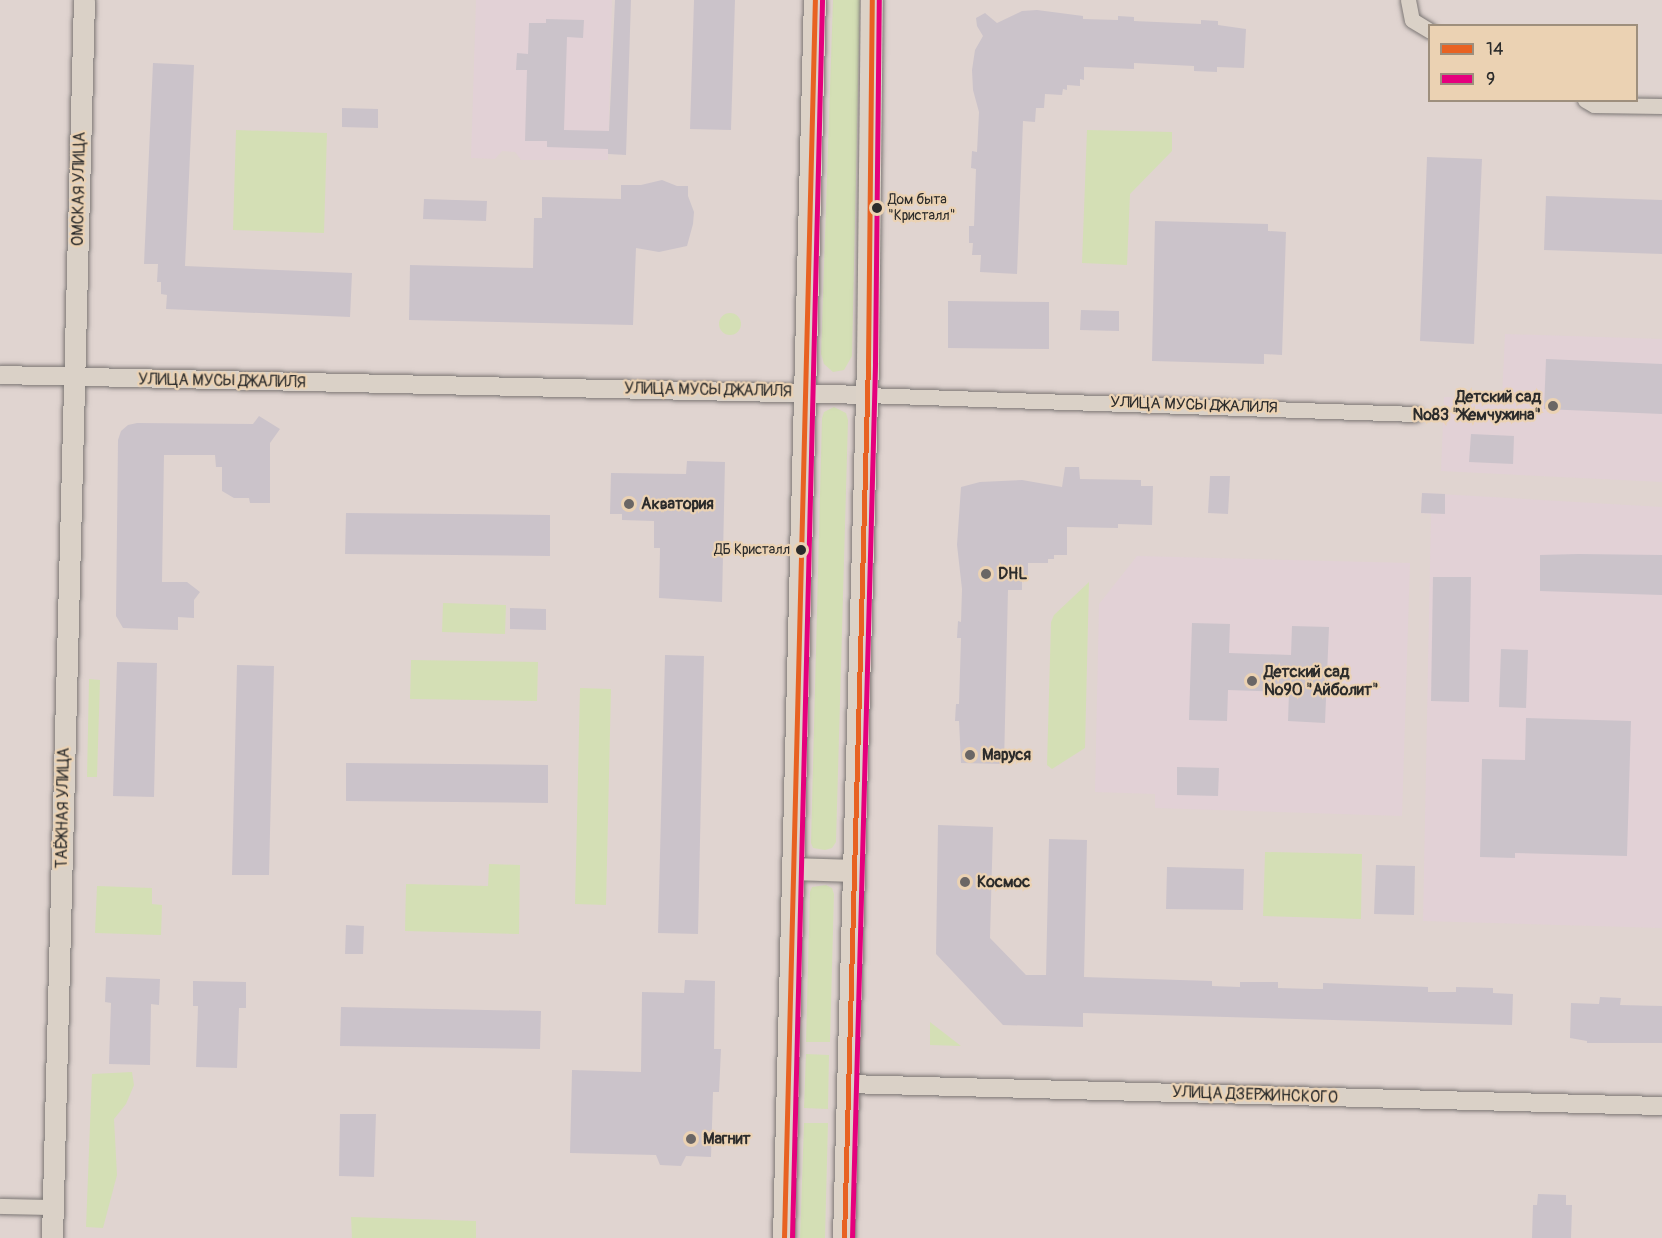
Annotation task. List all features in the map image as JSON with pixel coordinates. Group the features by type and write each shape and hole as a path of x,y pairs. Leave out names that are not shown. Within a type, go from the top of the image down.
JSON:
{"main road":[{"name":"ОМСКАЯ УЛИЦА","path":"75,378 84,0"},
{"path":"784,1238 815,0"},
{"path":"844,1238 866,395 872,0"},
{"name":"ТАЁЖНАЯ УЛИЦА","path":"52,1238 75,378"},
{"path":"794,868 853,871"}],"street":[{"path":"1408,0 1412,20 1428,30"},
{"path":"1589,102 1594,105 1662,106"},
{"name":"УЛИЦА МУСЫ ДЖАЛИЛЯ","path":"0,375 804,393 1415,414"},
{"name":"УЛИЦА ДЗЕРЖИНСКОГО","path":"847,1084 1662,1106"},
{"path":"0,1206 53,1207"}],"shaded area":[{"path":"476,0 612,0 608,160 521,160 515,152 502,151 495,159 471,158"},
{"name":"Детский сад №83 \"Жемчужина\"","path":"1505,334 1662,339 1662,482 1441,471 1444,397 1502,398"},
{"path":"1422,493 1662,507 1662,928 1423,921 1431,514 1421,513"},
{"name":"Детский сад №90 \"Айболит\"","path":"1137,556 1410,563 1402,816 1155,808 1155,794 1095,792 1099,604"}],"green space":[{"path":"833,0 860,0 852,356 844,370 833,372 824,364 821,354"},
{"path":"236,130 327,133 324,233 233,230"},
{"path":"1087,130 1172,132 1172,151 1130,194 1127,265 1082,263"},
{"path":"730,313 738,316 741,324 738,332 730,335 722,332 719,324 722,316"},
{"path":"834,407 846,413 848,420 836,842 832,848 825,850 813,848 811,843 822,418 824,412"},
{"path":"1089,582 1085,748 1052,769 1047,765 1051,622 1054,615"},
{"path":"443,603 506,605 505,634 442,632"},
{"path":"411,660 538,662 537,701 410,699"},
{"path":"89,679 100,680 97,777 87,777"},
{"path":"580,688 611,689 606,905 575,904"},
{"path":"1265,852 1362,854 1361,919 1263,916"},
{"path":"489,864 520,865 519,934 405,931 406,884 488,886"},
{"path":"826,885 832,888 834,894 830,1042 806,1042 810,892 812,887"},
{"path":"97,886 152,888 152,904 162,905 161,935 95,933"},
{"path":"930,1022 961,1046 930,1045"},
{"path":"806,1054 829,1055 828,1109 804,1108"},
{"path":"132,1072 134,1085 126,1104 114,1119 117,1175 103,1228 86,1227 92,1074"},
{"path":"804,1123 828,1123 825,1238 800,1238"},
{"path":"351,1217 476,1221 476,1238 352,1238"}],"building":[{"path":"615,0 631,0 626,155 608,154 608,149 547,147 547,141 525,141 527,70 516,70 517,53 528,54 529,23 546,23 546,19 584,20 583,38 567,37 564,130 609,131"},
{"path":"694,0 735,0 731,130 690,129"},
{"path":"1037,10 1083,16 1083,19 1118,20 1118,16 1134,17 1134,21 1201,24 1201,20 1218,21 1218,25 1246,29 1244,68 1217,67 1217,72 1194,71 1194,66 1134,63 1134,69 1084,67 1084,80 1080,79 1080,86 1067,85 1067,90 1063,89 1062,95 1045,94 1044,108 1036,108 1035,122 1023,121 1017,274 980,272 981,255 972,255 973,243 969,243 969,226 974,226 976,169 971,168 972,151 977,152 979,112 973,90 972,70 975,50 983,36 977,26 976,18 985,13 997,23 1022,11"},
{"path":"153,63 194,65 185,266 352,273 350,317 166,309 167,295 161,294 161,282 157,282 158,264 144,264"},
{"path":"342,108 378,109 378,128 342,127"},
{"path":"1427,157 1482,159 1474,344 1420,341"},
{"path":"662,180 677,186 688,186 688,196 694,212 693,224 687,246 659,252 636,248 633,325 409,320 410,265 533,268 534,218 542,218 542,197 621,199 621,185 641,185"},
{"path":"1546,196 1662,200 1662,254 1544,250"},
{"path":"424,199 487,201 486,221 423,219"},
{"path":"1155,221 1268,224 1268,231 1286,232 1282,355 1264,354 1264,364 1152,361"},
{"path":"948,301 1049,302 1049,349 948,348"},
{"path":"1081,310 1119,311 1119,331 1080,330"},
{"path":"1546,359 1662,364 1662,414 1544,409"},
{"path":"259,416 280,429 270,443 270,503 250,503 249,498 234,498 222,491 222,467 216,467 215,455 164,455 162,582 187,582 200,592 194,600 194,618 178,617 178,630 123,628 116,616 118,440 121,431 128,425 137,423 253,424"},
{"path":"1471,434 1514,436 1513,464 1469,462"},
{"path":"687,461 725,462 722,602 659,598 660,548 654,548 654,521 622,520 622,514 610,514 611,473 686,474"},
{"path":"1065,467 1079,467 1080,479 1141,480 1141,486 1153,486 1152,525 1118,524 1118,528 1067,527 1067,555 1054,555 1054,559 1048,559 1048,563 1028,563 1028,577 1022,577 1022,590 1008,590 1004,764 961,763 959,721 955,721 956,704 959,704 961,638 957,638 958,621 961,622 962,589 957,545 961,487 980,482 1022,480 1062,487"},
{"path":"1210,476 1230,476 1228,514 1208,513"},
{"path":"1422,493 1445,494 1445,514 1421,513"},
{"path":"346,513 550,515 550,556 345,554"},
{"path":"1540,555 1662,555 1662,595 1540,591"},
{"path":"1433,577 1471,577 1469,702 1431,701"},
{"path":"510,608 546,609 546,630 510,629"},
{"path":"1192,623 1230,624 1229,653 1291,655 1292,626 1329,627 1325,723 1288,721 1289,692 1228,690 1227,721 1189,720"},
{"path":"1501,649 1528,650 1526,708 1499,707"},
{"path":"665,655 704,656 698,934 658,933"},
{"path":"117,662 157,663 154,797 113,796"},
{"path":"237,665 274,666 269,875 232,875"},
{"path":"1526,718 1631,721 1627,856 1515,853 1515,858 1480,857 1482,759 1525,760"},
{"path":"346,763 548,765 548,803 346,801"},
{"path":"1177,767 1219,768 1218,796 1177,795"},
{"path":"938,825 993,827 990,938 1026,975 1046,975 1049,839 1087,840 1084,977 1212,981 1212,986 1240,987 1240,982 1278,982 1278,988 1314,989 1323,989 1323,983 1428,987 1428,992 1456,992 1456,987 1493,988 1493,993 1513,994 1512,1025 1083,1013 1083,1027 1003,1025 936,954"},
{"path":"1376,865 1415,866 1414,915 1374,914"},
{"path":"1167,867 1244,869 1243,910 1166,909"},
{"path":"346,925 364,926 363,954 345,954"},
{"path":"106,977 160,979 159,1005 151,1004 150,1065 109,1064 111,1003 105,1002"},
{"path":"685,980 715,981 714,1049 721,1049 719,1092 713,1092 711,1157 686,1156 681,1166 660,1165 656,1155 570,1153 572,1070 641,1072 642,992 684,993"},
{"path":"193,981 246,982 246,1008 239,1008 237,1068 196,1067 198,1006 193,1006"},
{"path":"1600,997 1621,998 1620,1005 1662,1006 1662,1043 1587,1043 1587,1041 1570,1038 1571,1003 1599,1004"},
{"path":"341,1007 541,1011 540,1049 340,1046"},
{"path":"340,1114 376,1114 374,1177 339,1176"},
{"path":"1538,1194 1566,1195 1566,1205 1572,1205 1571,1238 1532,1238 1533,1205 1537,1205"}],"transit line":[{"name":"14","path":"784,1238 815,0"},
{"name":"9","path":"792,1238 822,0"},
{"name":"14","path":"844,1238 868,363 872,0"},
{"name":"9","path":"852,1238 875,363 879,0"}],"place":[{"name":"Дом быта \"Кристалл\"","path":"877,208"},
{"name":"Детский сад №83 \"Жемчужина\"","path":"1553,406"},
{"name":"Акватория","path":"629,504"},
{"name":"ДБ Кристалл","path":"801,550"},
{"name":"DHL","path":"986,574"},
{"name":"Детский сад №90 \"Айболит\"","path":"1252,681"},
{"name":"Маруся","path":"970,755"},
{"name":"Космос","path":"965,882"},
{"name":"Магнит","path":"691,1139"}]}
